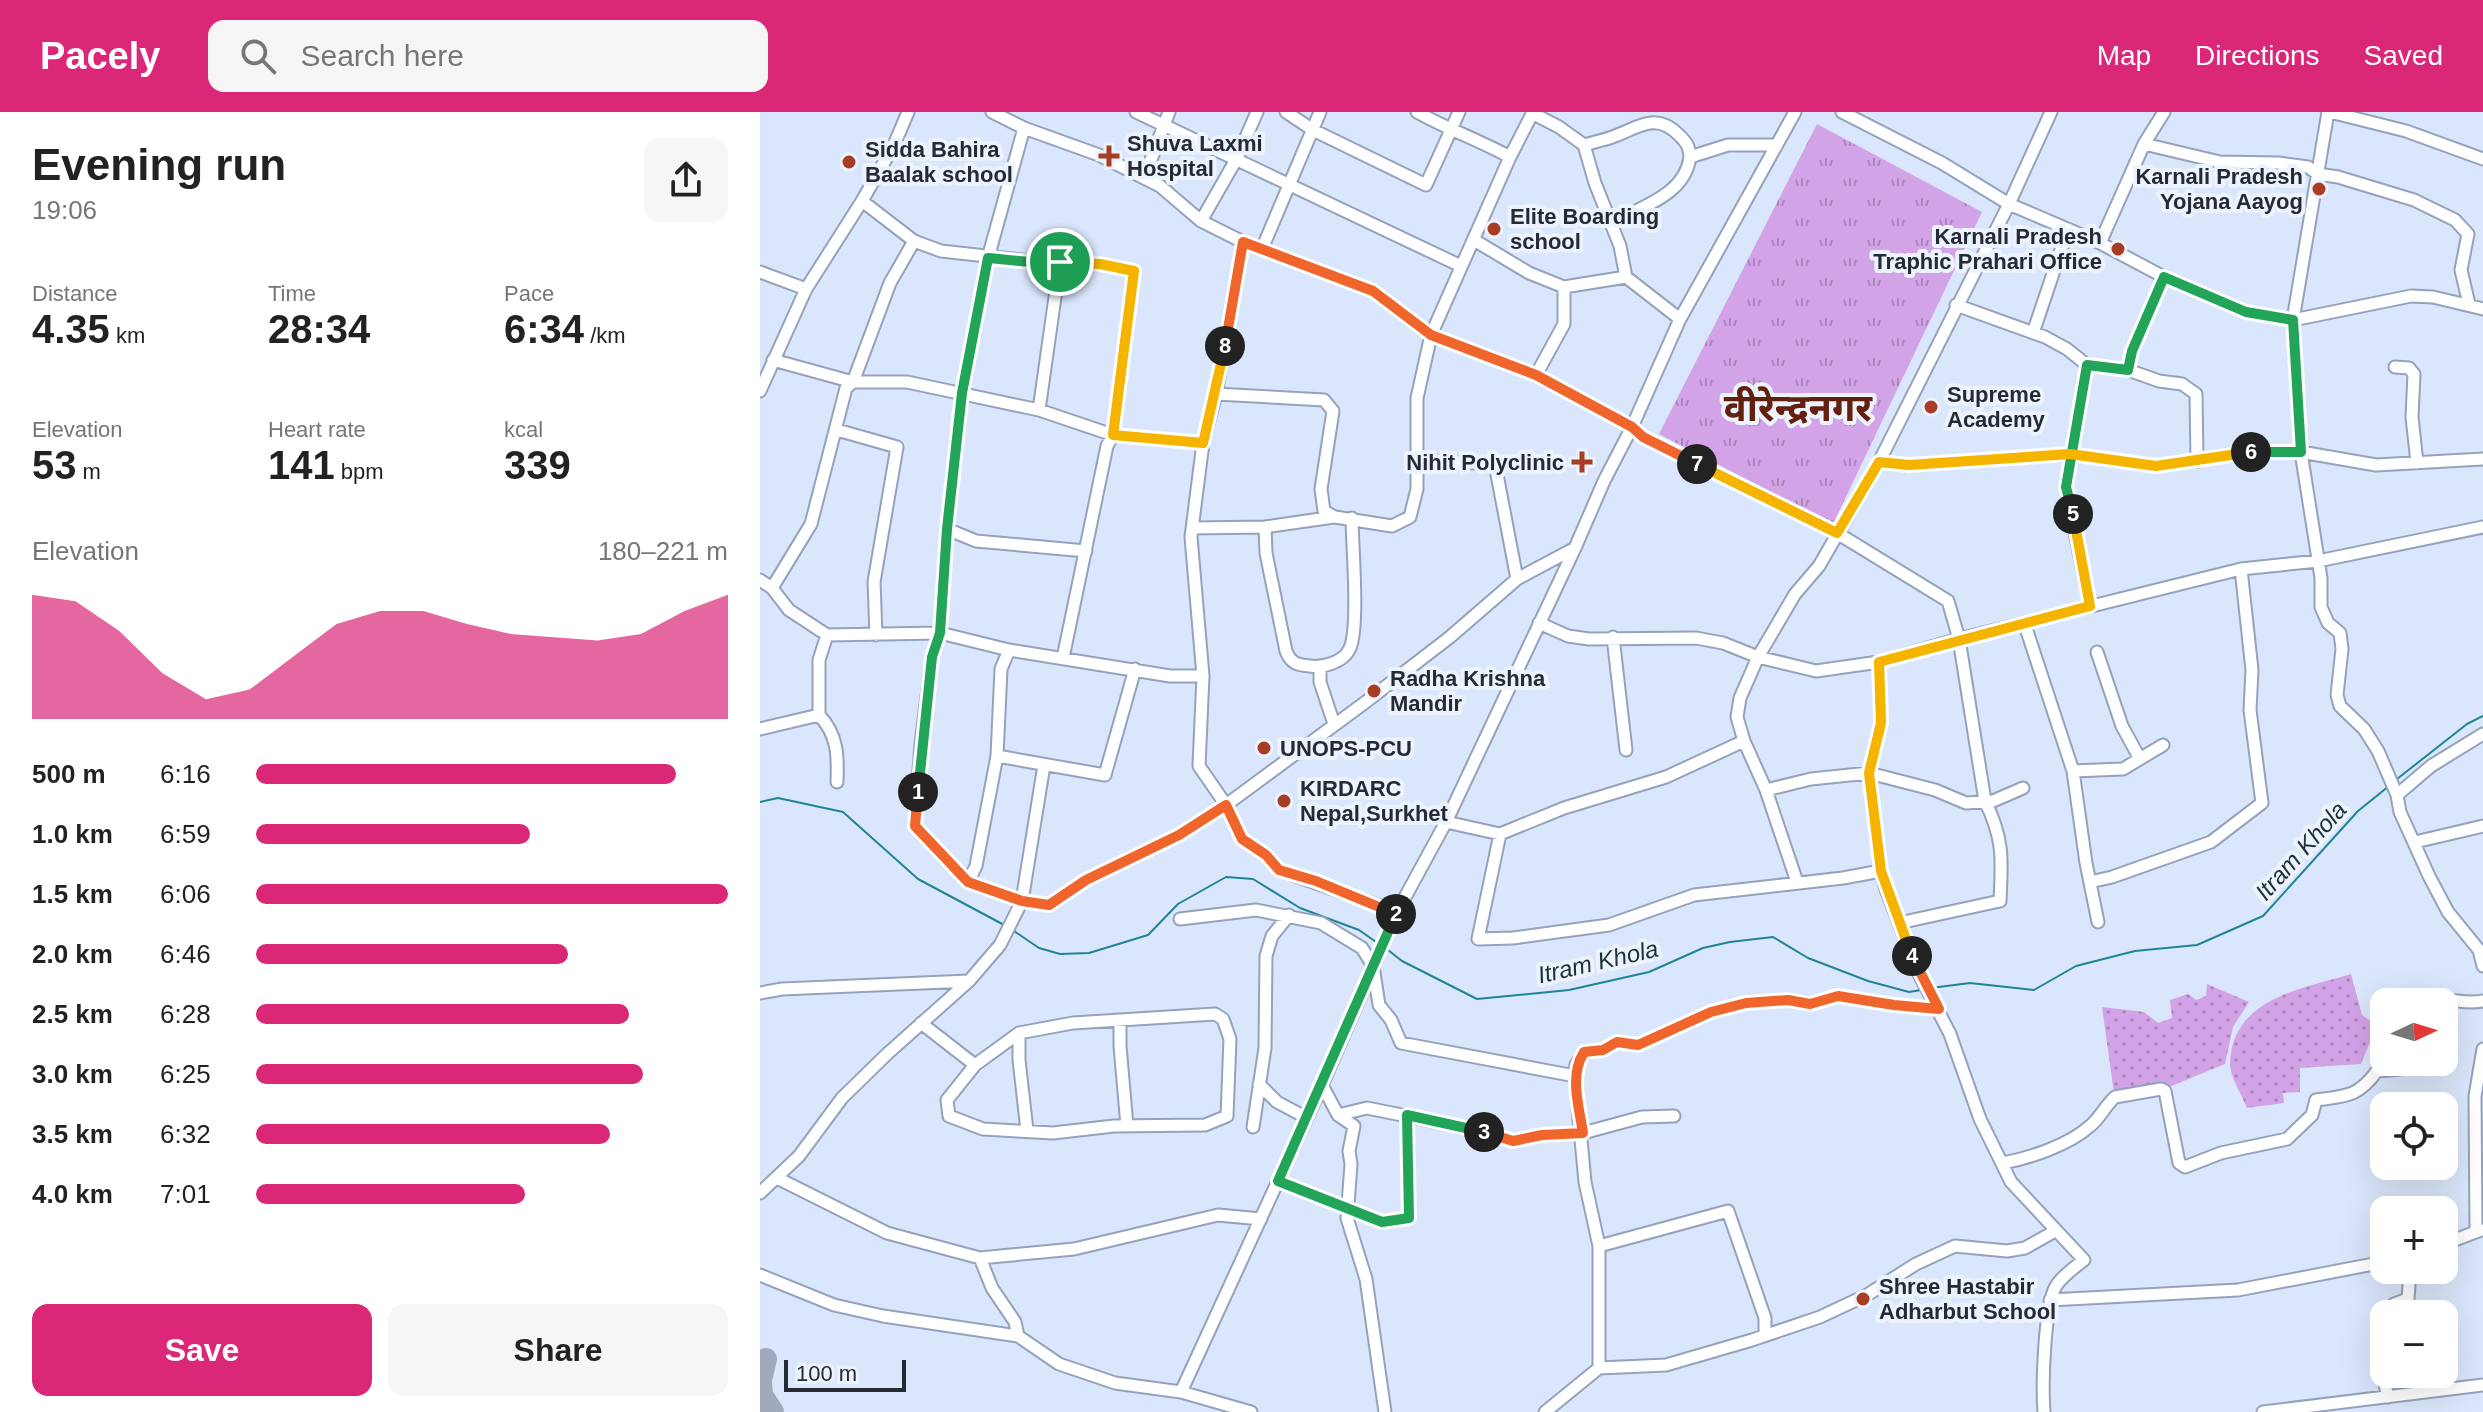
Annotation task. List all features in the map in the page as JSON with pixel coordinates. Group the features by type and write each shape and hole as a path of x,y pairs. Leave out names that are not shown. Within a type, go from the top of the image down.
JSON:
{"street":[{"path":"760,391 806,289 862,201 894,145 908,112"},
{"path":"992,112 1007,116 1024,128 1099,155 1160,186 1201,221 1243,242 1373,291 1431,335 1536,375 1632,427 1643,437 1837,533 1948,601 1959,639 1985,801 1997,826 2002,857 2000,901 1899,923"},
{"path":"1136,112 1461,266"},
{"path":"1144,178 1169,112"},
{"path":"1201,221 1237,158 1257,112"},
{"path":"1286,112 1313,130 1426,185 1459,112"},
{"path":"1262,249 1320,112"},
{"path":"1417,112 1510,157"},
{"path":"1181,1392 1322,1085 1397,912 1446,822 1680,319 1795,112"},
{"path":"1842,112 1942,163 2009,204 2246,312 2293,320 2411,296 2469,304 2483,309"},
{"path":"1797,882 1766,790 1744,741 1737,717 1740,698 1758,657 1795,594 1819,566 1879,462 2009,204 2051,112"},
{"path":"2100,243 2144,144 2164,112"},
{"path":"2483,159 2406,131 2329,112 2293,320 2301,452 2318,561 2321,607 2328,623 2340,633 2342,649 2337,695 2340,706 2364,729 2385,766 2397,795 2400,812 2448,912 2479,950 2483,966"},
{"path":"1192,528 1265,527 1335,517 1392,526 1410,517 1417,489 1417,398 1431,335 1532,113 1584,145 1595,183 1613,223 1626,277 1680,319"},
{"path":"1584,145 1616,136 1640,124 1658,123 1674,130 1689,145 1690,157 1678,186 1655,202 1613,223"},
{"path":"1024,128 988,258 962,393 947,529 940,633 932,657 921,744 915,826 968,882 1022,901 1049,905 1086,880 1179,835 1226,805 1450,637 1517,579 1575,548"},
{"path":"2144,144 2220,162 2308,167 2318,174 2414,200 2455,220 2468,234 2461,270 2469,304"},
{"path":"1690,157 1728,145 1774,145"},
{"path":"862,201 914,241 941,251 1035,264 1100,264 1134,271 1113,435 1107,446 1063,658"},
{"path":"2033,333 2068,229"},
{"path":"1474,240 1529,273 1564,287 1626,277"},
{"path":"772,588 811,524 846,388 853,382 890,283 914,241"},
{"path":"1243,242 1216,394 1203,443 1192,528 1203,676 1199,766 1226,805 1242,839 1266,855 1279,870 1397,912"},
{"path":"1039,410 1060,262"},
{"path":"760,272 806,289"},
{"path":"2128,370 2132,351 2164,277"},
{"path":"1536,375 1564,324 1564,287"},
{"path":"1956,305 2033,333 2067,349 2087,365 2128,370 2159,381 2182,384 2196,394 2197,461"},
{"path":"773,360 853,382 907,382 962,393 1039,410 1113,435 1203,443"},
{"path":"2087,365 2066,487 2090,606"},
{"path":"2395,367 2409,368 2414,374 2412,417 2417,463"},
{"path":"1216,394 1324,400 1333,411 1321,505 1324,511 1335,517"},
{"path":"837,430 897,447 874,582 876,635"},
{"path":"1879,462 1909,465 2070,454 2156,466 2247,452 2301,452 2376,465 2483,459"},
{"path":"1415,460 1495,464 1517,579"},
{"path":"1265,527 1266,553 1286,651 1296,665 1320,667 1344,657 1351,648 1352,518"},
{"path":"1539,623 1568,636 1589,639 1696,638 1816,671 1879,662 2241,569 2318,561 2483,527"},
{"path":"947,529 976,541 1086,551"},
{"path":"2090,882 2211,842 2262,803 2250,710 2252,670 2241,569"},
{"path":"760,580 772,588 789,610 827,635 940,633 1009,650 1170,676 1203,676"},
{"path":"2025,625 2073,771 2098,922"},
{"path":"827,635 819,660 819,715 831,728 838,755 837,782"},
{"path":"1613,637 1626,750"},
{"path":"968,882 976,866 997,756 1001,669 1009,650"},
{"path":"2097,652 2122,726 2140,759"},
{"path":"1879,662 1881,723 1869,773 1881,871 1918,972 1939,1009 1967,1077 1980,1119 2011,1182 2084,1260 2057,1284 2050,1300 2042,1395 2044,1412"},
{"path":"1320,667 1320,682 1334,724"},
{"path":"997,756 1105,775 1135,669"},
{"path":"760,729 819,715"},
{"path":"2397,795 2431,766 2483,734"},
{"path":"1446,822 1500,834 1564,808 1666,777 1744,741"},
{"path":"2073,771 2123,769 2163,745"},
{"path":"760,1193 799,1156 842,1098 969,981 1000,945 1022,901 1044,765"},
{"path":"1766,790 1811,779 1869,773 1935,790 1966,803 1993,801 2023,788"},
{"path":"2415,842 2483,826"},
{"path":"1500,834 1478,939 1513,938 1609,925 1694,895 1881,871"},
{"path":"1180,919 1256,910 1321,923 1362,948 1374,962 1379,1005 1391,1020 1401,1043 1575,1076"},
{"path":"1253,1127 1265,1048 1266,956 1272,936 1289,915"},
{"path":"760,993 782,989 969,981"},
{"path":"1599,1368 1599,1246 1585,1182 1583,1133 1575,1076 1576,1065 1584,1052 1603,1050 1617,1042 1638,1045 1711,1012 1746,1003 1788,1000 1810,1004 1838,996 1939,1009"},
{"path":"2458,1001 2468,1004 2483,1001"},
{"path":"1215,1014 1223,1019 1230,1039 1227,1116 1205,1125 1127,1126 1053,1133 983,1129 949,1116 947,1100 975,1065 1019,1033 1073,1023 1215,1014"},
{"path":"1120,1021 1127,1126"},
{"path":"921,1023 975,1065"},
{"path":"1019,1033 1027,1130"},
{"path":"2458,1239 2480,1230 2475,1096 2483,1049"},
{"path":"2003,1163 2030,1158 2074,1137 2091,1126 2115,1097 2161,1089 2165,1091 2179,1163 2185,1167 2221,1153 2287,1139 2312,1115 2316,1100 2347,1096 2364,1088 2373,1076"},
{"path":"1259,1084 1277,1102 1307,1118"},
{"path":"1322,1085 1338,1115 1354,1126 1349,1151 1347,1218 1366,1279 1385,1412"},
{"path":"1338,1115 1367,1108 1513,1141 1542,1135 1583,1133 1642,1117 1674,1116"},
{"path":"1278,1181 1382,1222 1409,1218 1407,1115"},
{"path":"777,1178 887,1233 980,1258 1074,1249 1218,1215 1261,1219"},
{"path":"1599,1246 1728,1211 1765,1318 1765,1335"},
{"path":"1545,1412 1599,1368 1666,1365 1820,1317 1867,1295 1916,1264 1955,1246 2007,1251 2025,1248 2055,1231"},
{"path":"980,1258 992,1288 1015,1322 1018,1336"},
{"path":"2050,1300 2238,1290 2370,1265"},
{"path":"760,1275 834,1305 883,1316 1018,1336 1059,1364 1115,1383 1181,1392 1251,1412"},
{"path":"2263,1412 2483,1385"},
{"path":"2386,1388 2388,1397"}],"green space":[{"path":"1817,124 1982,212 1833,524 1659,434"},
{"path":"2351,974 2362,1015 2370,1020 2370,1042 2361,1064 2300,1068 2300,1092 2283,1093 2284,1103 2247,1108 2230,1067 2234,1040 2243,1023 2257,1010 2292,992"},
{"path":"2207,984 2249,1002 2233,1027 2225,1064 2169,1087 2114,1093 2102,1007 2144,1012 2158,1023 2172,1018 2170,1000 2188,994 2196,1000 2206,996"}],"waterway":[{"name":"Itram Khola","path":"2397,779 2467,724 2483,716"},
{"name":"Itram Khola","path":"1931,988 1970,983 2034,990 2076,966 2135,951 2197,945 2263,916 2358,811 2389,786"},
{"name":"Itram Khola","path":"760,802 778,798 843,812 918,879 1006,926"},
{"name":"Itram Khola","path":"1011,929 1039,948 1060,954 1089,953 1148,935 1178,904 1226,877 1253,879 1300,908 1359,930 1379,944"},
{"name":"Itram Khola","path":"1388,950 1402,961 1477,999 1569,990 1649,972 1703,948 1773,937 1808,958 1868,981 1909,992 1921,990"}],"taxiway":[{"path":"760,1384 766,1359"},
{"path":"761,1382 762,1395 773,1412"}],"place":[{"name":"Shuva Laxmi Hospital","path":"1109,156"},
{"name":"Sidda Bahira Baalak school","path":"849,162"},
{"name":"Karnali Pradesh Yojana Aayog","path":"2319,189"},
{"name":"Elite Boarding school","path":"1494,229"},
{"name":"Karnali Pradesh Traphic Prahari Office","path":"2118,249"},
{"name":"Supreme Academy","path":"1931,407"},
{"name":"Nihit Polyclinic","path":"1582,462"},
{"name":"Radha Krishna Mandir","path":"1374,691"},
{"name":"UNOPS-PCU","path":"1264,748"},
{"name":"KIRDARC Nepal,Surkhet","path":"1284,801"},
{"name":"Shree Hastabir Adharbut School","path":"1863,1299"}],"district":[{"name":"वीरेन्द्रनगर","path":"1798,408"}],"route":[{"path":"1060,262 1035,264 988,258 962,393 947,529 940,633 932,657 915,826 968,882 978,888 1049,905 1086,880 1179,835 1226,805 1242,839 1266,855 1279,870 1397,912 1278,1181 1382,1222 1409,1218 1407,1115 1513,1141 1542,1135 1583,1133 1575,1076 1576,1065 1584,1052 1603,1050 1617,1042 1638,1045 1711,1012 1746,1003 1788,1000 1810,1004 1838,996 1939,1009 1918,972 1881,871 1869,773 1881,723 1879,662 2090,606 2066,487 2070,454 2087,365 2128,370 2132,351 2164,277 2246,312 2293,320 2301,452 2247,452 2156,466 2070,454 1909,465 1879,462 1837,533 1643,437 1632,427 1536,375 1431,335 1373,291 1243,242 1216,394 1203,443 1113,435 1134,271 1100,264 1060,262"}]}
